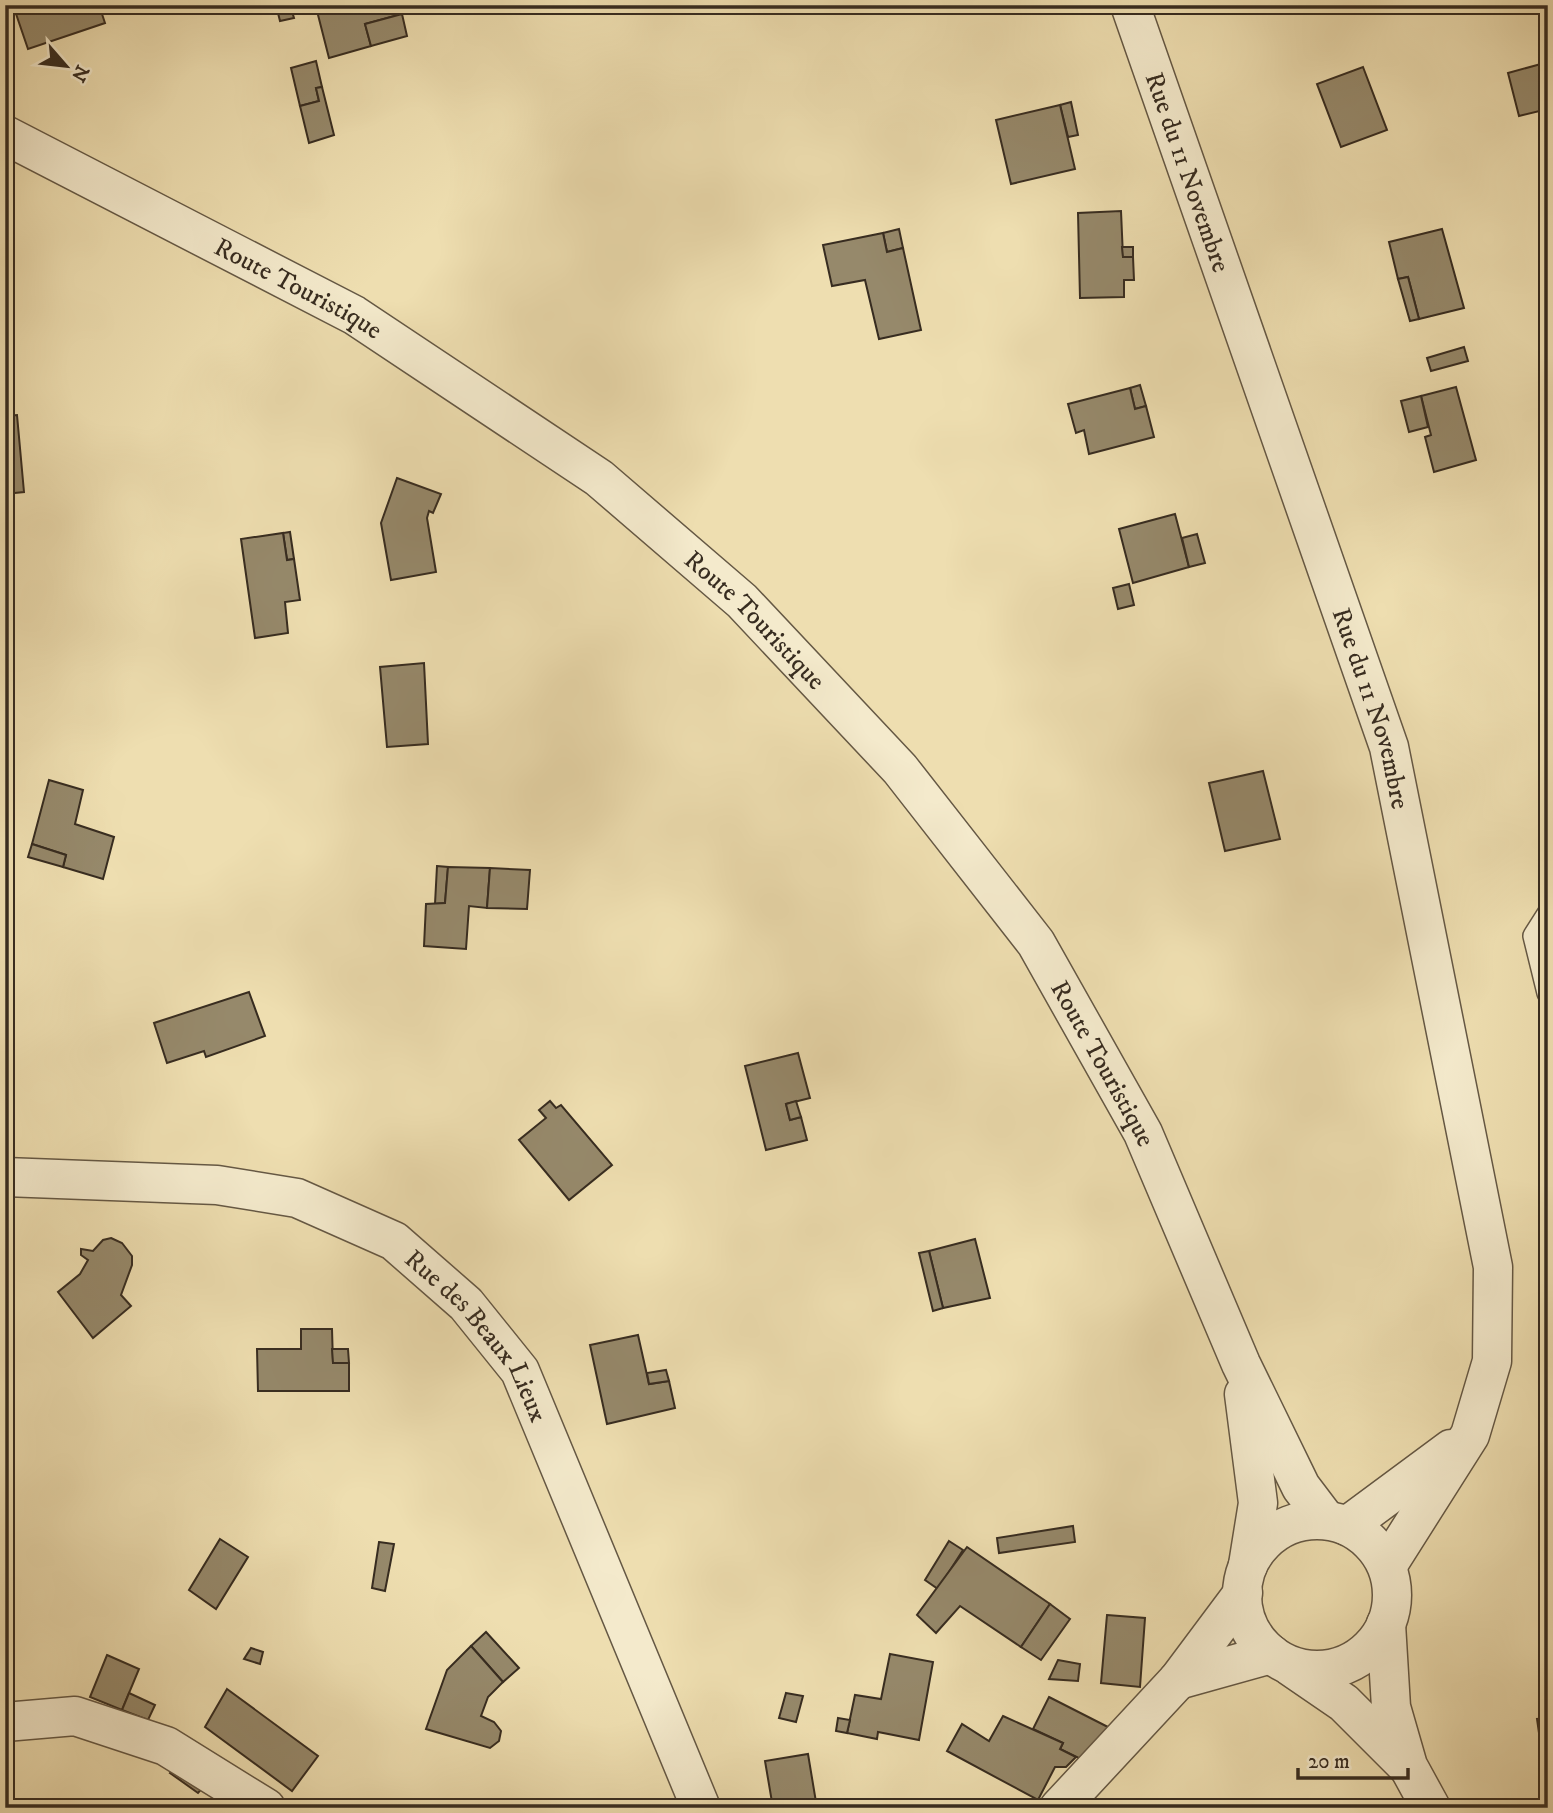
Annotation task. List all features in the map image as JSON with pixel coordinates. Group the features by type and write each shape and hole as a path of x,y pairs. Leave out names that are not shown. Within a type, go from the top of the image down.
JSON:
{"street":[{"name":"Rue du 11 Novembre","path":"1130,5 1389,747 1493,1267 1492,1361 1470,1436 1387,1566"},
{"name":"Route Touristique","path":"5,135 354,315 599,478 742,601 901,769 1036,943 1143,1133 1241,1364 1301,1487 1337,1522"},
{"name":"Rue des Beaux Lieux","path":"5,1177 217,1185 297,1198 394,1241 466,1304 520,1371 701,1808"},
{"name":"Route Touristique","path":"1241,1364 1258,1503 1246,1579"},
{"path":"1337,1522 1470,1436"},
{"path":"1059,1808 1178,1679 1246,1579 1261,1545 1280,1529 1303,1521 1337,1522 1378,1549 1387,1566 1392,1586 1392,1605 1386,1624 1374,1644 1345,1663 1311,1670 1280,1659 1178,1679"},
{"path":"1246,1579 1248,1623 1257,1640 1344,1703 1408,1766"},
{"path":"1386,1624 1391,1707 1408,1766 1431,1808"},
{"path":"5,1722 75,1716 166,1746 267,1808"}],"lane":[{"path":"1548,914 1534,936 1548,993"}],"building":[{"path":"13,5 99,5 105,23 28,49"},
{"path":"276,5 290,5 294,18 280,21"},
{"path":"323,5 399,5 402,14 365,24 371,46 329,58 317,11 324,9"},
{"path":"402,14 407,36 371,46 365,24"},
{"path":"316,61 322,87 316,88 319,101 300,106 291,68"},
{"path":"1548,62 1548,109 1519,116 1508,73"},
{"path":"1363,67 1387,130 1341,147 1317,84"},
{"path":"322,87 334,135 309,143 300,106 319,101 316,88"},
{"path":"1071,102 1078,135 1068,137 1060,105"},
{"path":"1060,105 1075,169 1011,184 996,120"},
{"path":"1121,211 1123,257 1133,257 1134,280 1124,280 1124,297 1080,298 1078,213"},
{"path":"899,229 903,248 887,252 883,233"},
{"path":"1442,229 1464,308 1419,319 1408,277 1398,279 1389,242"},
{"path":"883,233 887,252 903,248 921,330 879,339 865,280 832,286 823,245"},
{"path":"1122,247 1133,247 1133,257 1123,257"},
{"path":"1408,277 1419,319 1410,321 1398,279"},
{"path":"1464,347 1468,361 1431,371 1427,358"},
{"path":"1140,385 1146,406 1135,409 1130,388"},
{"path":"1456,387 1476,460 1434,472 1425,437 1431,435 1421,396"},
{"path":"1130,388 1135,409 1146,406 1154,437 1089,454 1084,430 1076,433 1068,404"},
{"path":"1421,396 1428,427 1409,432 1401,401"},
{"path":"17,415 24,492 5,494 5,416"},
{"path":"397,478 441,494 433,513 429,511 427,518 436,572 391,580 381,523"},
{"path":"1175,514 1189,567 1133,583 1119,529"},
{"path":"290,532 294,559 287,560 283,533"},
{"path":"283,533 287,560 294,559 300,600 285,602 288,633 255,638 241,539"},
{"path":"1197,534 1205,563 1189,567 1182,538"},
{"path":"1129,584 1134,605 1118,609 1113,588"},
{"path":"424,663 428,744 387,747 380,667"},
{"path":"1263,771 1280,839 1225,851 1209,783"},
{"path":"49,780 83,790 75,824 114,837 103,879 63,867 66,855 32,844"},
{"path":"32,844 66,855 63,867 28,857"},
{"path":"437,866 448,867 445,903 435,904"},
{"path":"448,867 490,868 487,908 469,906 466,949 424,946 426,904 445,903"},
{"path":"490,868 530,870 527,909 487,908"},
{"path":"249,992 265,1036 206,1057 204,1051 167,1063 154,1023"},
{"path":"798,1053 810,1098 786,1104 790,1120 801,1117 807,1140 766,1150 745,1066"},
{"path":"550,1101 556,1108 561,1105 612,1165 569,1200 519,1140 546,1118 539,1110"},
{"path":"796,1101 801,1117 790,1120 786,1104"},
{"path":"111,1238 122,1243 132,1256 132,1265 121,1295 131,1306 93,1338 58,1292 80,1274 88,1260 81,1255 81,1249 93,1251 103,1240"},
{"path":"975,1239 990,1298 943,1308 929,1251"},
{"path":"929,1251 943,1308 933,1311 919,1253"},
{"path":"301,1329 332,1329 333,1363 349,1363 349,1391 258,1391 257,1349 301,1349"},
{"path":"638,1335 649,1384 669,1381 675,1408 607,1424 590,1345"},
{"path":"332,1349 348,1349 349,1363 333,1363"},
{"path":"666,1370 669,1381 649,1384 647,1373"},
{"path":"1073,1526 1075,1542 999,1553 997,1538"},
{"path":"220,1539 248,1557 216,1609 189,1590"},
{"path":"949,1541 963,1550 938,1589 925,1580"},
{"path":"379,1542 394,1544 385,1591 372,1588"},
{"path":"967,1547 1050,1604 1021,1647 960,1606 936,1633 917,1615"},
{"path":"1050,1604 1070,1619 1041,1660 1021,1647"},
{"path":"1107,1615 1145,1618 1140,1687 1101,1683"},
{"path":"486,1632 519,1668 503,1682 471,1646"},
{"path":"471,1646 503,1682 488,1697 481,1716 494,1722 501,1731 499,1741 490,1748 426,1729 447,1670"},
{"path":"251,1648 263,1652 260,1664 244,1659"},
{"path":"890,1654 933,1662 919,1740 878,1732 877,1739 847,1733 855,1695 881,1699"},
{"path":"107,1655 139,1669 122,1710 90,1697"},
{"path":"1058,1660 1080,1664 1078,1681 1049,1679"},
{"path":"227,1689 318,1756 292,1791 205,1727"},
{"path":"129,1693 155,1705 148,1720 122,1710"},
{"path":"786,1693 803,1696 796,1722 779,1718"},
{"path":"1049,1697 1108,1727 1089,1763 1060,1749 1063,1743 1033,1729"},
{"path":"1003,1716 1063,1743 1060,1749 1076,1757 1066,1767 1055,1767 1038,1800 947,1751 962,1724 989,1741"},
{"path":"838,1718 850,1720 847,1733 836,1731"},
{"path":"1548,1718 1548,1760 1543,1761 1537,1719"},
{"path":"808,1754 817,1808 773,1808 765,1761"},
{"path":"177,1764 205,1785 198,1793 170,1773"}]}
